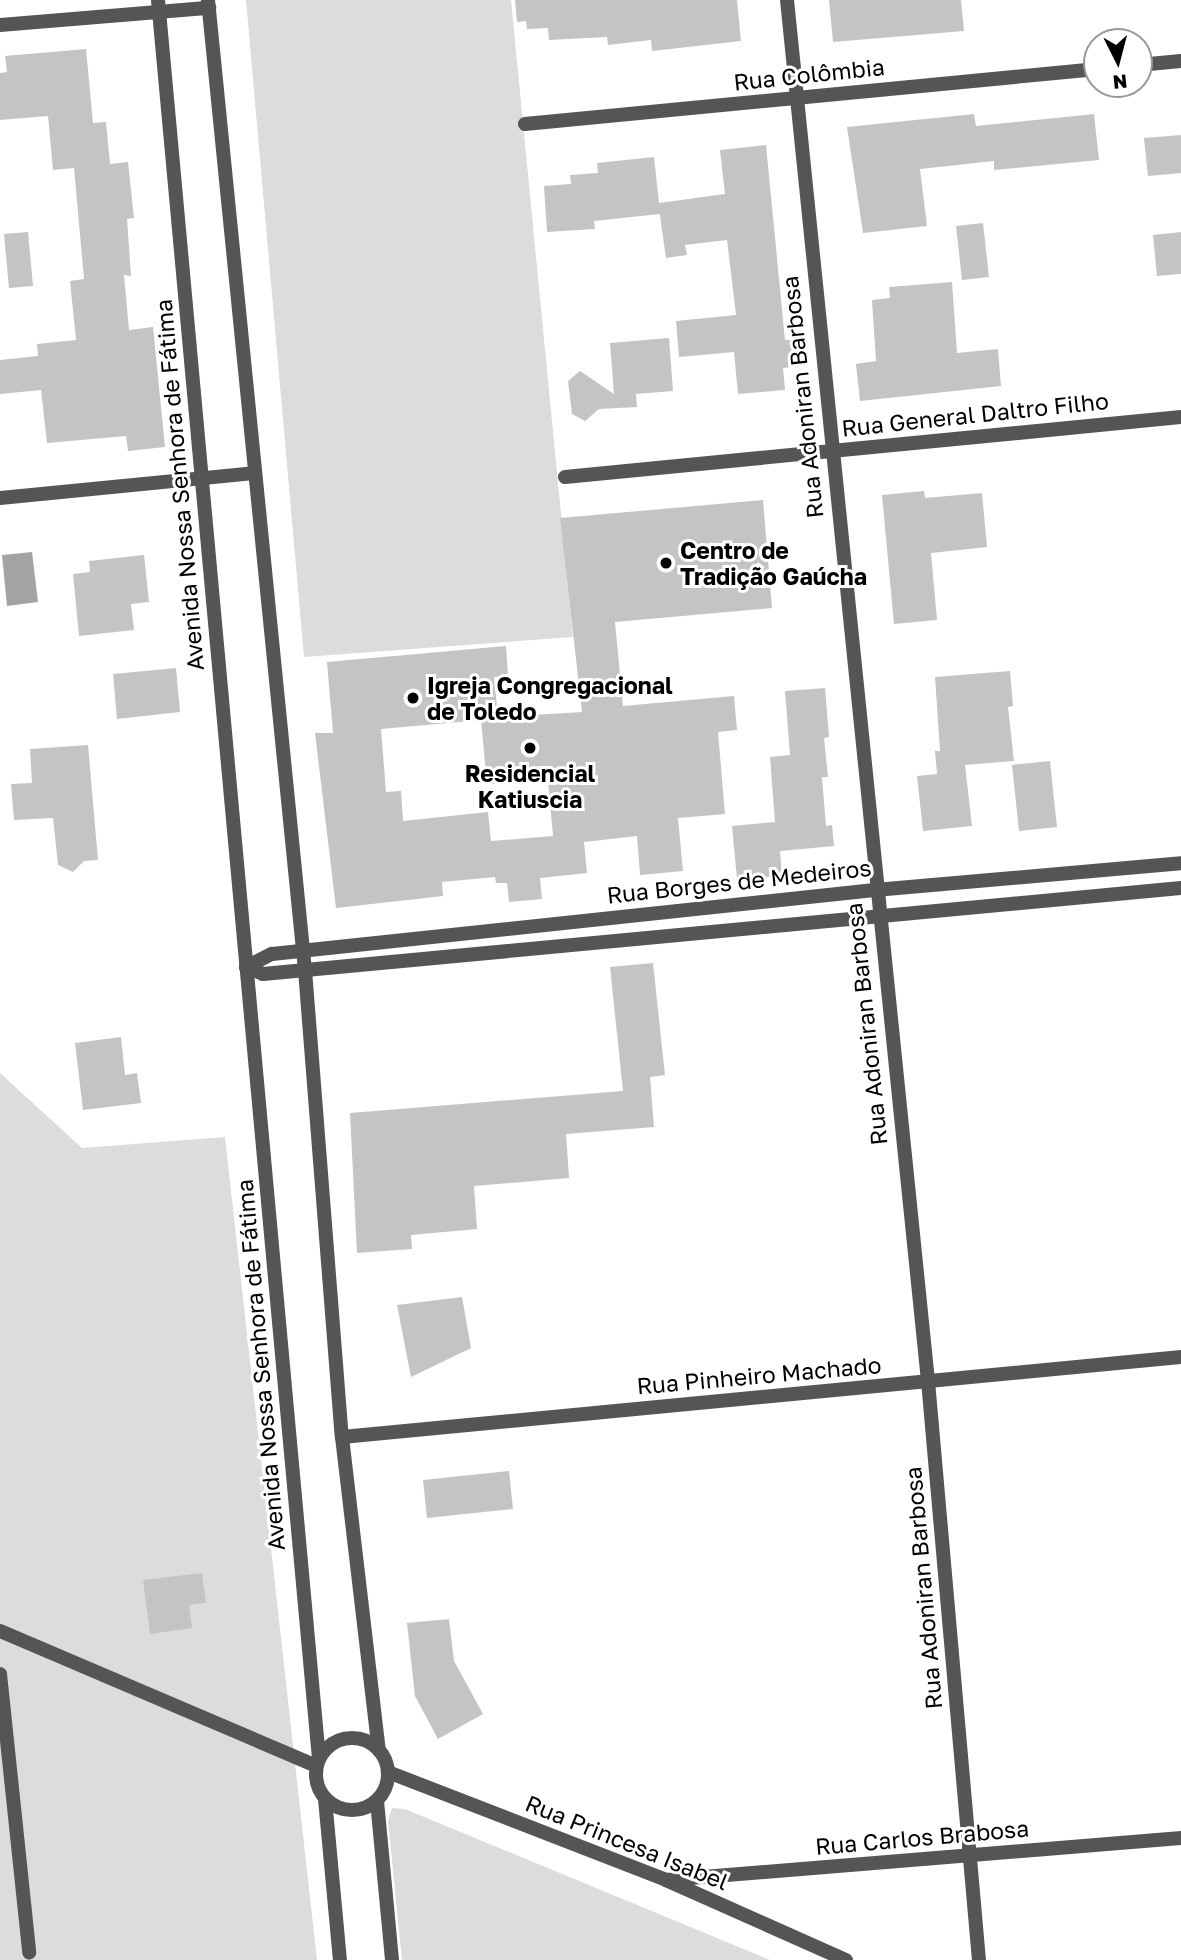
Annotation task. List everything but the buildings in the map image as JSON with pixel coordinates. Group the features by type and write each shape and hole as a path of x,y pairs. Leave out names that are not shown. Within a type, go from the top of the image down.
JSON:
{"street":[{"name":"Rua Adoniran Barbosa","path":"787,0 830,451 928,1381 979,1960"},
{"path":"0,24 158,6 209,4 303,950 342,1437 379,1750 388,1772 377,1801 392,1960"},
{"name":"Avenida Nossa Senhora de Fátima","path":"158,6 317,1762 316,1784 325,1799 340,1960"},
{"path":"1153,64 1181,61"},
{"name":"Rua Colômbia","path":"525,124 1083,70"},
{"name":"Rua General Daltro Filho","path":"565,477 1181,417"},
{"path":"0,498 254,473"},
{"name":"Rua Borges de Medeiros","path":"303,950 875,890 1181,863"},
{"name":"Rua Borges de Medeiros","path":"304,970 878,914 1181,888"},
{"path":"246,967 264,955 303,950"},
{"path":"246,967 263,974 304,970"},
{"name":"Rua Pinheiro Machado","path":"342,1437 1181,1357"},
{"path":"0,1631 317,1762 342,1739 362,1739 379,1750"},
{"path":"0,1674 30,1952"},
{"name":"Rua Princesa Isabel","path":"388,1772 666,1880 846,1960"},
{"path":"325,1799 345,1810 377,1801"},
{"name":"Rua Carlos Brabosa","path":"666,1880 1181,1838"}],"shaded area":[{"path":"246,0 511,0 573,637 304,657"},
{"path":"32,552 38,602 7,606 2,555"},
{"path":"0,1073 82,1148 225,1137 317,1960 0,1960"},
{"path":"392,1808 405,1809 770,1960 402,1960 388,1821"}],"place":[{"name":"Centro de Tradição Gaúcha","path":"666,563"},
{"name":"Igreja Congregacional de Toledo","path":"413,698"},
{"name":"Residencial Katiuscia","path":"530,748"}]}
